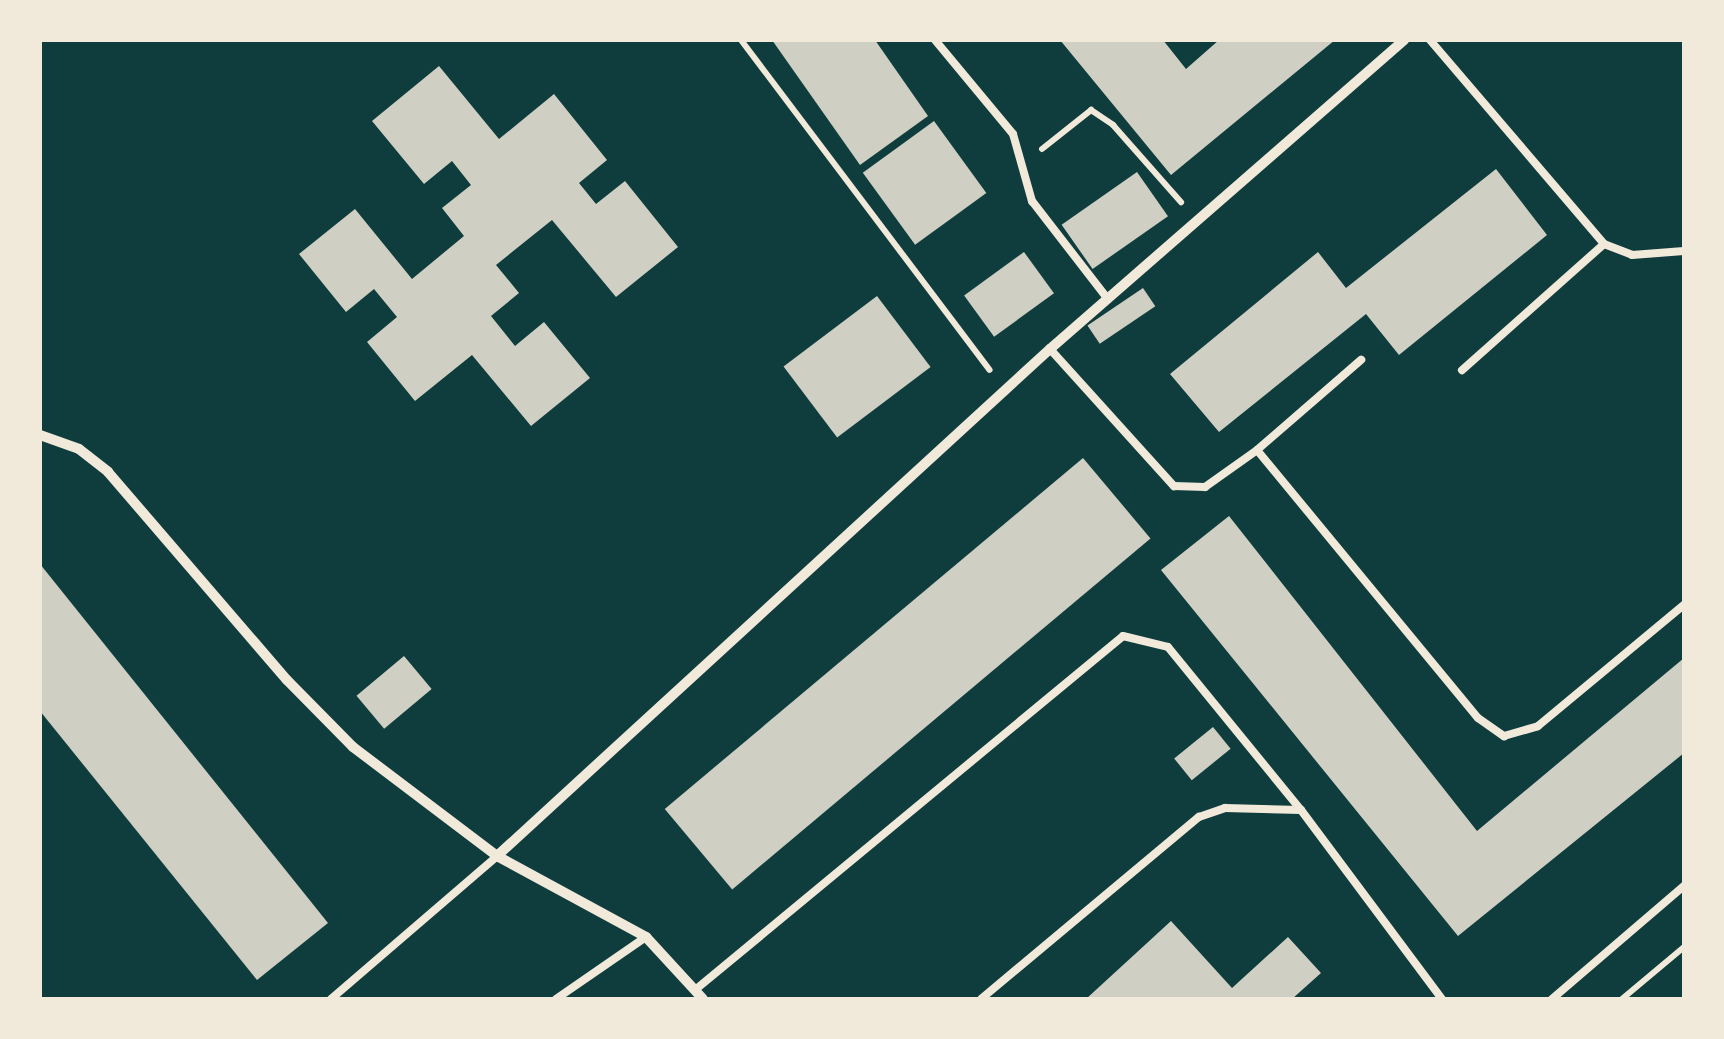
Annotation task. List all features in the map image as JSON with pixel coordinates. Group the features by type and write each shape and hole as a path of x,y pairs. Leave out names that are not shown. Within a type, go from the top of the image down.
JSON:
{"street":[{"path":"497,856 1050,349 1404,40"},
{"path":"40,435 95,459 331,725 497,856 646,938 699,995"}],"lane":[{"path":"935,40 1013,134 1032,201 1107,298"},
{"path":"1430,40 1604,244 1632,255 1684,252"},
{"path":"1462,370 1604,244"},
{"path":"1050,349 1174,486 1189,490 1205,487 1257,450 1361,360"},
{"path":"1257,450 1478,718 1504,736 1538,726 1684,605"},
{"path":"699,995 1123,636 1168,648 1301,810 1438,997"},
{"path":"981,999 1199,817 1225,808 1301,810"},
{"path":"331,999 497,856"},
{"path":"1552,999 1684,886"},
{"path":"556,999 646,938"}],"path":[{"path":"741,40 1005,390"},
{"path":"1021,165 1091,110 1113,125 1197,220"},
{"path":"1622,999 1684,947"}],"building":[{"path":"772,40 875,40 928,116 860,165"},
{"path":"1060,40 1163,40 1186,69 1219,40 1335,40 1171,175"},
{"path":"439,66 499,139 554,94 607,160 579,183 596,204 625,181 678,247 616,297 552,220 496,265 519,293 491,316 515,346 544,322 590,378 531,426 472,355 415,401 367,342 397,317 374,289 346,312 299,254 355,209 412,279 464,236 442,208 471,185 452,161 424,184 372,121"},
{"path":"934,121 986,193 915,245 863,173"},
{"path":"1496,169 1547,235 1399,355 1366,314 1219,432 1170,374 1318,252 1346,288"},
{"path":"1137,172 1168,216 1093,269 1062,225"},
{"path":"1024,252 1054,293 994,337 964,295"},
{"path":"1143,288 1155,306 1100,344 1087,325"},
{"path":"877,296 931,367 837,437 784,366"},
{"path":"1083,458 1150,538 732,889 665,809"},
{"path":"1229,516 1477,831 1684,658 1684,753 1458,936 1161,570"},
{"path":"40,564 328,923 257,980 40,711"},
{"path":"404,656 432,689 384,729 357,696"},
{"path":"1213,727 1231,749 1192,780 1174,758"},
{"path":"1171,921 1232,988 1288,937 1321,973 1292,999 1086,999"}]}
